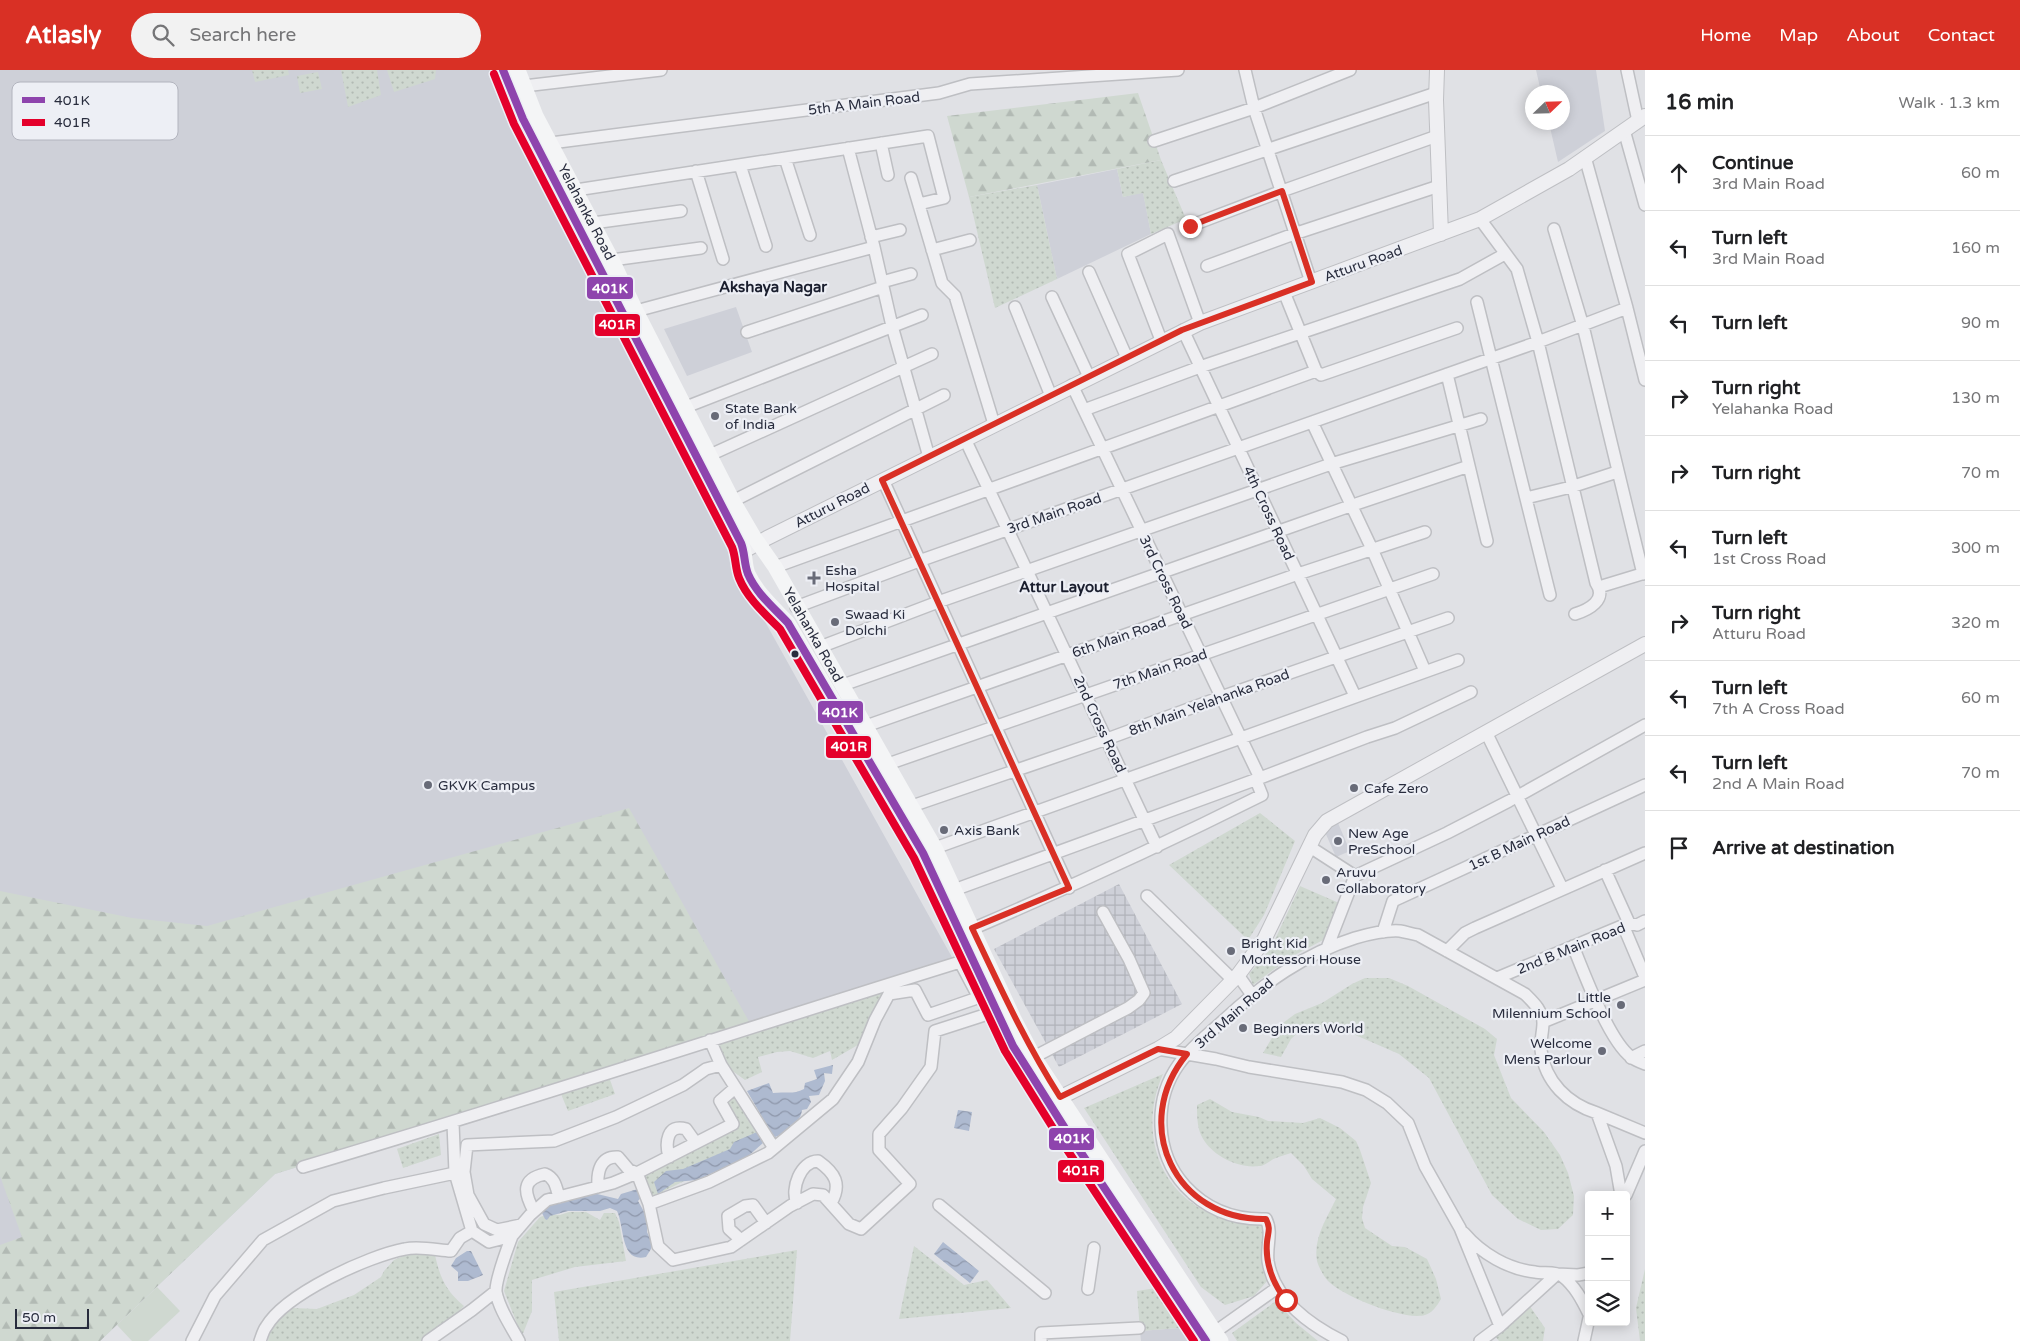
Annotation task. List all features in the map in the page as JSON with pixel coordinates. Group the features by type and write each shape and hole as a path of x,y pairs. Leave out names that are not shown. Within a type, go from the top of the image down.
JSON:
{"main road":[{"name":"Yelahanka Road","path":"503,70 522,119 744,550 749,576 774,609 788,623 923,853 984,996 997,1011 1013,1046 1054,1100 1214,1338"},
{"name":"Yelahanka Road","path":"518,70 551,143 733,501 754,537 775,567 796,607 935,848 1054,1100"}],"street":[{"path":"524,86 607,73 659,70"},
{"name":"5th A Main Road","path":"551,143 939,93 970,84 1038,74 1173,70"},
{"path":"1245,70 1254,108 1282,191 1294,234 1312,282"},
{"path":"1154,140 1254,108 1350,70"},
{"path":"1437,70 1437,136 1442,234"},
{"path":"1627,70 1642,118"},
{"path":"1174,181 1436,93"},
{"name":"Atturu Road","path":"744,550 1182,330 1480,219 1585,158 1642,118"},
{"path":"1624,130 1645,204"},
{"path":"576,190 928,136 944,198 918,204"},
{"path":"1190,226 1437,136"},
{"path":"882,143 888,175"},
{"path":"848,148 873,242 892,326 929,457"},
{"path":"785,158 810,236"},
{"path":"1585,158 1628,308 1645,380"},
{"path":"740,165 766,246"},
{"path":"696,172 723,259"},
{"path":"911,178 942,283 954,296 994,424"},
{"path":"1207,266 1294,234 1439,186"},
{"path":"593,223 681,211"},
{"path":"1480,219 1517,269 1538,342 1571,487 1596,583 1599,587 1599,600 1586,610 1575,614"},
{"path":"1554,229 1583,326 1617,472 1644,574 1599,587"},
{"path":"636,311 873,242 900,230"},
{"path":"1162,340 1128,254 1168,234 1200,322"},
{"path":"932,250 970,240"},
{"path":"612,260 701,248"},
{"path":"1084,410 1200,367 1460,279 1505,254"},
{"path":"1089,272 1127,358"},
{"path":"747,332 911,274"},
{"path":"1284,292 1316,371 1320,375 1457,328"},
{"path":"1052,297 1089,376"},
{"path":"1477,302 1550,595"},
{"path":"1016,307 1051,396"},
{"path":"1491,358 1628,308"},
{"path":"686,407 922,315"},
{"name":"4th Cross Road","path":"1182,330 1355,696"},
{"path":"710,455 932,354"},
{"name":"3rd Main Road","path":"796,607 920,560 1491,358"},
{"path":"775,567 1316,371"},
{"path":"1446,374 1487,541"},
{"name":"3rd Cross Road","path":"1072,385 1241,737 1258,779"},
{"path":"733,501 944,395"},
{"path":"820,647 938,602 1331,464 1481,419"},
{"path":"1312,422 1426,670"},
{"name":"2nd Cross Road","path":"965,439 1157,848"},
{"path":"842,685 1469,466"},
{"path":"1526,498 1571,487 1617,472"},
{"path":"882,480 1069,888"},
{"name":"6th Main Road","path":"866,726 1298,574 1425,532"},
{"name":"7th Main Road","path":"888,764 1433,574"},
{"name":"8th Main Yelahanka Road","path":"912,806 1107,740 1221,697 1448,618"},
{"path":"1054,1100 1158,1049 1176,1038 1236,978 1264,940 1315,835 1327,821 1645,646"},
{"path":"935,848 1458,660"},
{"path":"954,890 1145,821 1367,737 1396,728 1471,692"},
{"path":"1327,948 1355,876 1518,797 1645,725"},
{"path":"1486,732 1562,888"},
{"path":"972,928 1069,888 1157,848 1262,795 1258,779"},
{"name":"1st B Main Road","path":"1383,932 1393,901 1645,785"},
{"path":"1310,847 1355,876"},
{"path":"1447,951 1470,930 1645,852"},
{"path":"1605,870 1645,979 1543,1022 1541,1050 1550,1078 1570,1100 1645,1133"},
{"path":"1147,896 1252,995"},
{"path":"1034,1057 1128,1008 1144,992 1104,912"},
{"name":"2nd B Main Road","path":"1497,978 1626,924 1637,925 1645,921"},
{"name":"3rd Main Road","path":"1342,1341 1308,1320 1277,1288 1268,1261 1267,1241 1270,1227 1266,1219 1254,1220 1231,1216 1200,1200 1182,1183 1166,1152 1161,1129 1164,1094 1173,1073 1187,1054 1252,995 1280,973 1327,948 1359,937 1383,932 1399,931 1418,936 1497,978 1525,994 1536,1005 1543,1022"},
{"path":"1573,946 1596,1001 1619,1043 1631,1058 1645,1064"},
{"path":"303,1168 453,1123 960,962 984,996 928,1015 915,990 889,994 875,1020 858,1062 833,1099 768,1153 709,1182 649,1204"},
{"path":"598,1187 597,1178 600,1165 613,1157 618,1157 629,1170 637,1173 649,1204 658,1246 673,1260 732,1247 796,1203 813,1194 823,1195 849,1224 861,1228 910,1184 879,1150 879,1134 902,1108 931,1068 934,1031 997,1011"},
{"path":"710,1040 721,1065 774,1148"},
{"path":"1158,1049 1354,1085 1377,1095 1395,1109 1408,1123 1425,1166 1460,1228 1500,1326"},
{"path":"1631,1058 1645,1051"},
{"path":"512,1236 489,1242 472,1231 463,1187 467,1145 554,1141 566,1138 616,1117 682,1085 706,1069 721,1065"},
{"path":"519,1341 505,1316 496,1290 505,1253 512,1236 521,1225 547,1200 598,1187 637,1173 733,1124 720,1101 735,1088"},
{"path":"1597,1113 1616,1166 1620,1191"},
{"path":"453,1123 455,1173 484,1224 497,1230 521,1225"},
{"path":"669,1157 666,1142 672,1130 678,1127 686,1128 696,1143"},
{"path":"1628,1191 1645,1151"},
{"path":"796,1203 795,1193 802,1170 814,1161 818,1161 831,1173 838,1184 837,1193 831,1203"},
{"path":"192,1341 215,1296 263,1240 333,1201 455,1173"},
{"path":"534,1211 526,1193 528,1182 532,1178 545,1174 550,1176 554,1181 559,1197"},
{"path":"742,1240 729,1229 728,1216 746,1206 753,1205 766,1223"},
{"path":"939,1205 1045,1293"},
{"path":"1460,1228 1477,1246 1508,1265 1532,1272 1578,1275 1585,1274"},
{"path":"260,1341 266,1326 291,1302 326,1278 406,1248 451,1251 460,1238 472,1231"},
{"path":"1088,1289 1094,1248"},
{"path":"1557,1274 1562,1276 1580,1295 1585,1306"},
{"path":"1480,1341 1500,1326 1557,1274"},
{"path":"1214,1338 1277,1288"},
{"path":"428,1341 472,1310 496,1290"},
{"path":"1584,1341 1587,1326"},
{"path":"1041,1341 1041,1333 1100,1336 1139,1328"}],"shaded area":[{"name":"GKVK Campus","path":"0,70 495,70 502,105 732,538 739,575 953,959 714,1037 275,1174 100,1341 0,1341"},
{"path":"1536,70 1596,70 1605,131 1558,162 1551,130 1570,130 1570,85 1539,85"},
{"path":"1117,169 1123,197 1143,192 1151,234 1057,279 1037,185"},
{"path":"736,307 752,352 687,376 664,329"},
{"name":"New Age PreSchool","path":"1338,823 1350,851 1336,857 1325,832 1328,828"},
{"path":"1119,884 1182,1004 1059,1067 994,949"},
{"path":"1192,1327 1201,1341 1141,1341 1140,1331"}],"green space":[{"path":"252,70 288,70 289,75 255,82"},
{"path":"341,70 377,70 381,95 348,107"},
{"path":"387,70 436,70 435,79 394,92"},
{"path":"318,72 322,89 300,93 297,76"},
{"path":"1138,93 1161,160 969,197 947,116"},
{"path":"1161,160 1186,219 1151,234 1143,193 1123,197 1117,169"},
{"path":"1037,185 1057,279 995,308 969,197"},
{"path":"629,808 751,1025 275,1174 100,1341 0,1341 0,1245 22,1237 0,1176 0,891 132,918 207,926"},
{"path":"1260,813 1295,841 1264,915 1248,940 1169,865"},
{"path":"1300,886 1339,903 1325,939 1289,958 1253,985 1249,974 1271,948"},
{"path":"1365,978 1389,978 1408,986 1485,1029 1497,1039 1494,1055 1511,1098 1544,1132 1560,1155 1568,1173 1574,1196 1573,1215 1558,1229 1541,1230 1518,1219 1492,1195 1429,1078 1399,1054 1353,1034 1316,1026 1303,1028 1291,1039 1281,1057 1263,1053 1279,1026 1295,1014 1322,1003"},
{"path":"886,989 863,1042 832,1060 830,1051 813,1058 790,1051 777,1052 758,1057 762,1072 745,1080 731,1070 718,1044"},
{"path":"1163,1074 1156,1095 1153,1116 1153,1136 1158,1156 1166,1175 1178,1191 1194,1205 1230,1221 1258,1223 1264,1229 1263,1242 1268,1280 1254,1296 1225,1305 1201,1287 1084,1108"},
{"path":"609,1077 615,1094 568,1111 561,1094"},
{"path":"734,1094 763,1142 652,1197 644,1174 726,1127 716,1106"},
{"path":"1210,1099 1232,1112 1259,1117 1268,1121 1303,1123 1320,1118 1340,1128 1356,1141 1371,1183 1363,1207 1362,1218 1365,1228 1392,1246 1405,1247 1427,1259 1436,1279 1441,1299 1434,1309 1425,1315 1415,1316 1389,1311 1359,1300 1328,1281 1321,1271 1316,1253 1319,1236 1336,1199 1312,1179 1304,1166 1291,1153 1263,1165 1251,1166 1234,1163 1211,1149 1201,1135 1198,1124 1197,1105"},
{"path":"439,1134 441,1155 403,1168 397,1149"},
{"path":"569,1212 586,1212 600,1220 604,1213 615,1213 619,1222 626,1261 575,1267 532,1280 532,1311 522,1336 504,1291 518,1242 540,1217"},
{"path":"914,1246 964,1285 987,1280 1011,1308 899,1319"},
{"path":"797,1250 790,1341 559,1341 554,1292"},
{"path":"426,1252 435,1255 445,1284 464,1306 429,1341 268,1341 277,1319 292,1308 317,1309 354,1295 381,1277 394,1260 406,1255"},
{"path":"1645,1269 1645,1341 1640,1341 1636,1308"},
{"path":"157,1287 180,1311 148,1341 132,1341 117,1325"},
{"path":"1162,1287 1192,1327 1140,1331 1137,1291"},
{"path":"1276,1301 1296,1323 1318,1341 1237,1341 1232,1333"},
{"path":"1529,1305 1545,1328 1543,1341 1499,1341 1494,1335"}],"water":[{"path":"833,1065 832,1074 824,1073 825,1081 819,1095 809,1096 811,1102 807,1109 802,1110 796,1123 784,1133 775,1137 747,1091 769,1083 773,1093 800,1091 804,1089 805,1083 817,1079 814,1070"},
{"path":"958,1110 972,1112 969,1131 954,1128"},
{"path":"757,1132 763,1143 746,1158 697,1180 675,1182 658,1194 654,1182 666,1171 683,1169 730,1149 734,1142"},
{"path":"641,1188 643,1195 638,1201 647,1217 647,1232 652,1243 646,1257 632,1255 628,1250 617,1211 610,1208 600,1211 568,1211 550,1216 547,1220 541,1211 553,1203 593,1193 618,1199 621,1194"},
{"path":"943,1242 979,1271 970,1283 934,1254"},
{"path":"467,1251 471,1251 483,1275 468,1281 458,1281 458,1272 451,1266 456,1258"}],"transit line":[{"name":"401K","path":"503,70 523,119 741,543 751,581 788,623 923,853 1013,1046 1066,1130 1206,1341"},
{"name":"401R","path":"494,74 514,124 732,547 742,585 757,605 780,629 914,858 1005,1051 1058,1136 1194,1341"}],"place":[{"name":"State Bank of India","path":"715,416"},
{"name":"Esha Hospital","path":"814,578"},
{"name":"Swaad Ki Dolchi","path":"835,622"},
{"name":"GKVK Campus","path":"428,785"},
{"name":"Cafe Zero","path":"1354,788"},
{"name":"Axis Bank","path":"944,830"},
{"name":"New Age PreSchool","path":"1338,841"},
{"name":"Aruvu Collaboratory","path":"1326,880"},
{"name":"Bright Kid Montessori House","path":"1231,951"},
{"name":"Little Milennium School","path":"1621,1005"},
{"name":"Beginners World","path":"1243,1028"},
{"name":"Welcome Mens Parlour","path":"1602,1051"}],"district":[{"name":"Akshaya Nagar","path":"773,287"},
{"name":"Attur Layout","path":"1064,587"}],"route":[{"path":"1190,226 1282,191 1294,234 1312,282 1182,330 882,480 1069,888 972,928 1014,1019 1034,1057 1060,1097 1158,1049 1187,1054 1168,1083 1162,1106 1161,1129 1170,1163 1190,1192 1209,1206 1231,1216 1254,1220 1266,1219 1270,1227 1270,1235 1267,1241 1268,1261 1277,1288 1286,1300"}]}
